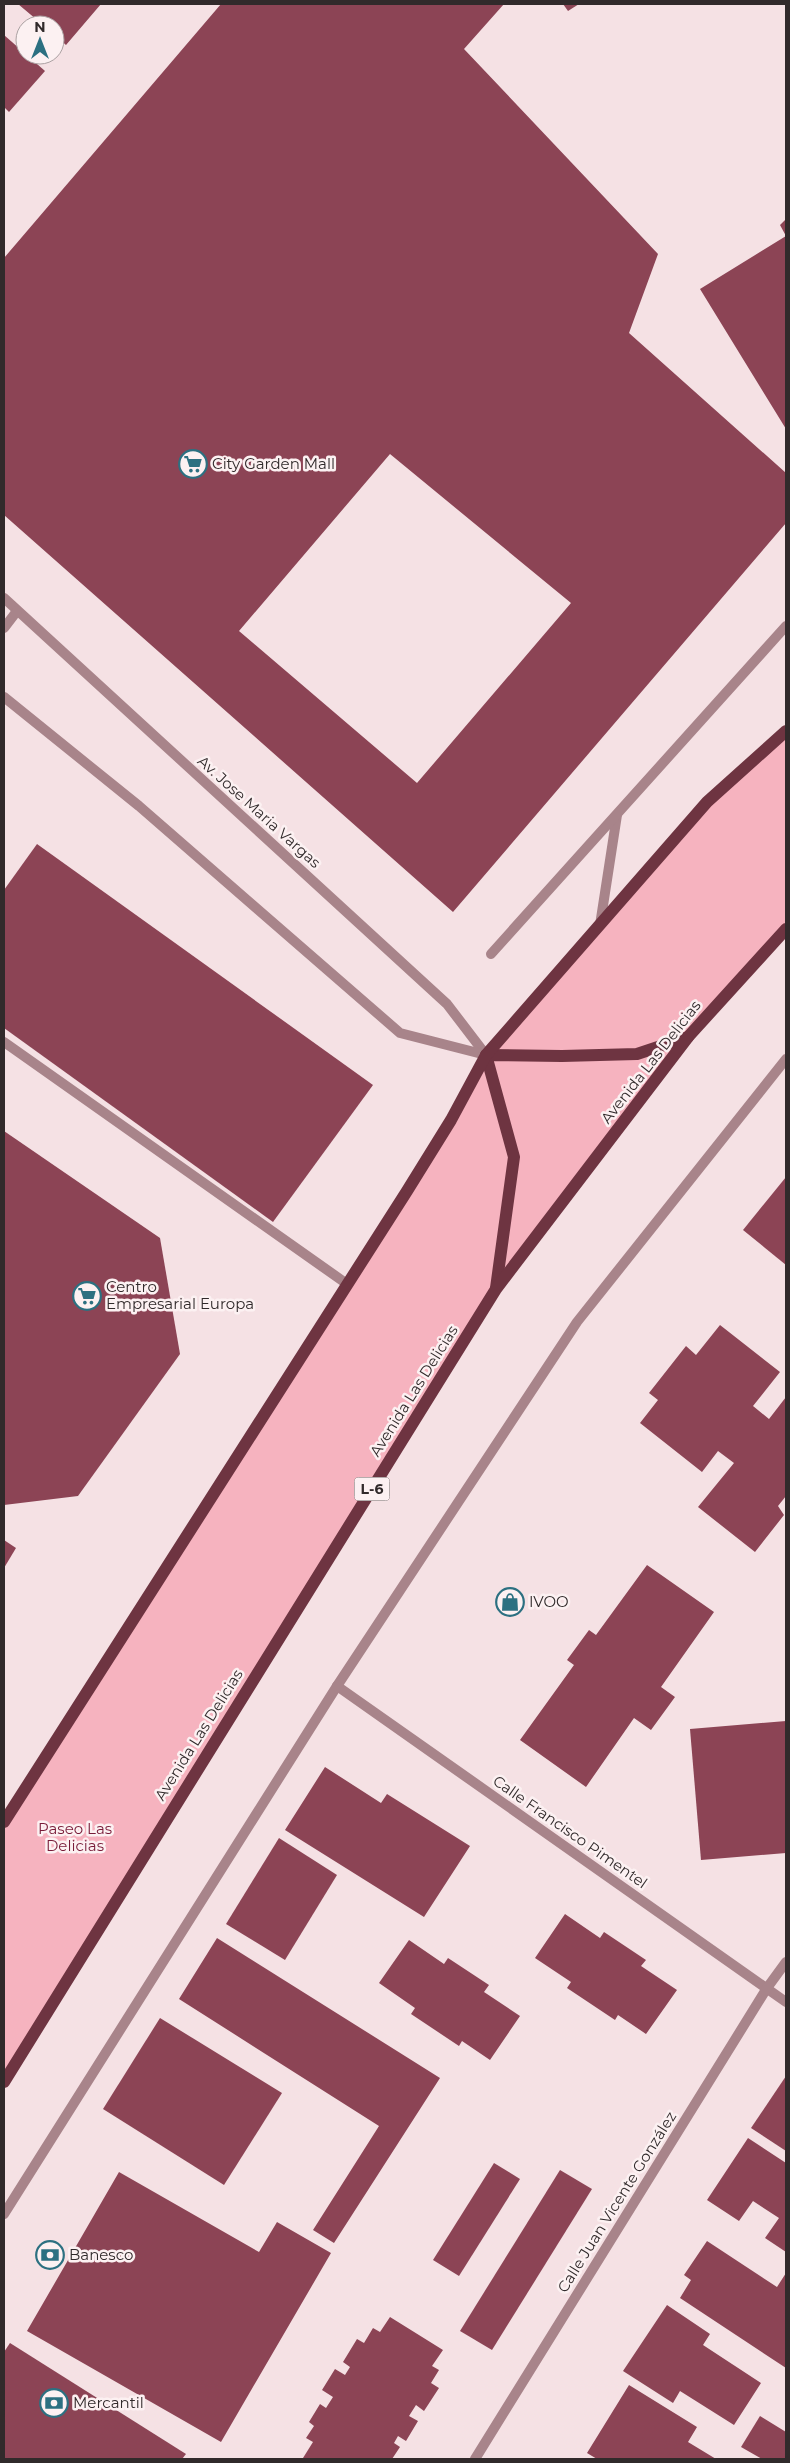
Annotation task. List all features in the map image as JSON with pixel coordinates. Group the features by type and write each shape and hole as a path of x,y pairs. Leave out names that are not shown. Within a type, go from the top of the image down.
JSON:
{"main road":[{"path":"4,1822 451,1120 486,1055 707,802 786,731"},
{"name":"Avenida Las Delicias","path":"4,2082 496,1289 688,1037 786,929"},
{"path":"486,1055 562,1056 637,1054 688,1037"},
{"path":"486,1055 514,1157 496,1289"}],"street":[{"name":"Av. Jose Maria Vargas","path":"4,598 447,1004 486,1055"},
{"path":"4,628 17,611"},
{"path":"491,954 786,626"},
{"path":"4,697 139,806 400,1033 486,1055"},
{"path":"600,925 617,814"},
{"path":"4,1042 347,1284"},
{"path":"4,2214 337,1686 577,1322 786,1059"},
{"name":"Calle Francisco Pimentel","path":"337,1686 786,2002"},
{"name":"Calle Juan Vicente González","path":"475,2459 767,1988 786,1962"}],"green space":[{"name":"Paseo Las Delicias","path":"786,731 786,929 688,1037 496,1289 4,2084 4,1822 486,1055 707,802"}],"building":[{"path":"18,4 101,4 66,45 65,15 31,15"},
{"name":"City Garden Mall","path":"221,4 504,4 464,49 658,254 629,333 786,473 786,523 453,912 4,515 4,258","holes":["390,454 571,603 417,783 239,631"]},
{"path":"563,4 579,4 568,11"},
{"path":"4,35 15,45 15,65 38,65 45,71 9,112 4,107"},
{"path":"786,219 786,236 780,225"},
{"path":"786,236 786,429 700,289"},
{"path":"37,844 373,1085 273,1222 4,1028 4,890"},
{"name":"Centro Empresarial Europa","path":"4,1131 160,1238 180,1354 78,1496 4,1505"},
{"path":"786,1177 786,1265 743,1230"},
{"path":"720,1325 780,1372 753,1406 769,1419 786,1397 786,1496 778,1506 784,1515 755,1552 698,1507 734,1463 718,1451 702,1472 640,1423 658,1400 649,1393 686,1346 696,1355"},
{"path":"4,1540 16,1548 4,1568"},
{"path":"647,1565 714,1612 661,1687 675,1697 651,1730 634,1718 586,1787 520,1740 574,1665 567,1660 589,1630 596,1635"},
{"path":"786,1721 786,1853 701,1860 690,1729"},
{"path":"325,1767 381,1803 387,1794 470,1846 424,1917 285,1830"},
{"path":"279,1838 337,1875 285,1960 226,1924"},
{"path":"565,1914 600,1938 604,1932 646,1960 641,1966 677,1990 646,2034 618,2015 615,2020 567,1988 571,1982 535,1958"},
{"path":"217,1938 440,2078 334,2243 313,2230 379,2126 179,1999"},
{"path":"409,1940 444,1964 448,1958 489,1985 484,1992 520,2016 490,2060 462,2041 459,2046 411,2014 415,2008 379,1983"},
{"path":"160,2018 282,2093 224,2185 103,2109"},
{"path":"786,2076 786,2151 751,2128"},
{"path":"748,2138 786,2163 786,2252 765,2238 779,2218 753,2201 739,2221 707,2200"},
{"path":"494,2163 520,2179 459,2276 433,2260"},
{"path":"560,2170 592,2189 492,2350 460,2331"},
{"path":"119,2172 259,2252 277,2222 331,2253 221,2442 27,2331"},
{"path":"707,2241 777,2287 786,2273 786,2368 680,2298 691,2280 684,2275"},
{"path":"667,2305 710,2334 703,2345 761,2383 734,2425 680,2391 673,2403 623,2371"},
{"path":"390,2317 443,2350 432,2366 439,2370 431,2383 439,2388 424,2411 416,2405 409,2416 418,2421 406,2441 398,2436 394,2443 400,2447 392,2459 303,2458 313,2442 306,2438 314,2426 309,2422 320,2404 326,2408 333,2397 322,2390 335,2369 345,2375 350,2367 343,2362 357,2339 364,2343 373,2328 380,2332"},
{"name":"Mercantil","path":"10,2343 186,2454 182,2459 4,2459 4,2352"},
{"path":"629,2385 697,2427 688,2442 716,2459 597,2459 587,2453"},
{"path":"760,2416 786,2432 786,2459 762,2459 741,2447"}],"place":[{"name":"City Garden Mall","path":"193,464"},
{"name":"Centro Empresarial Europa","path":"87,1296"},
{"name":"IVOO","path":"510,1602"},
{"name":"Banesco","path":"50,2255"},
{"name":"Mercantil","path":"54,2403"}]}
